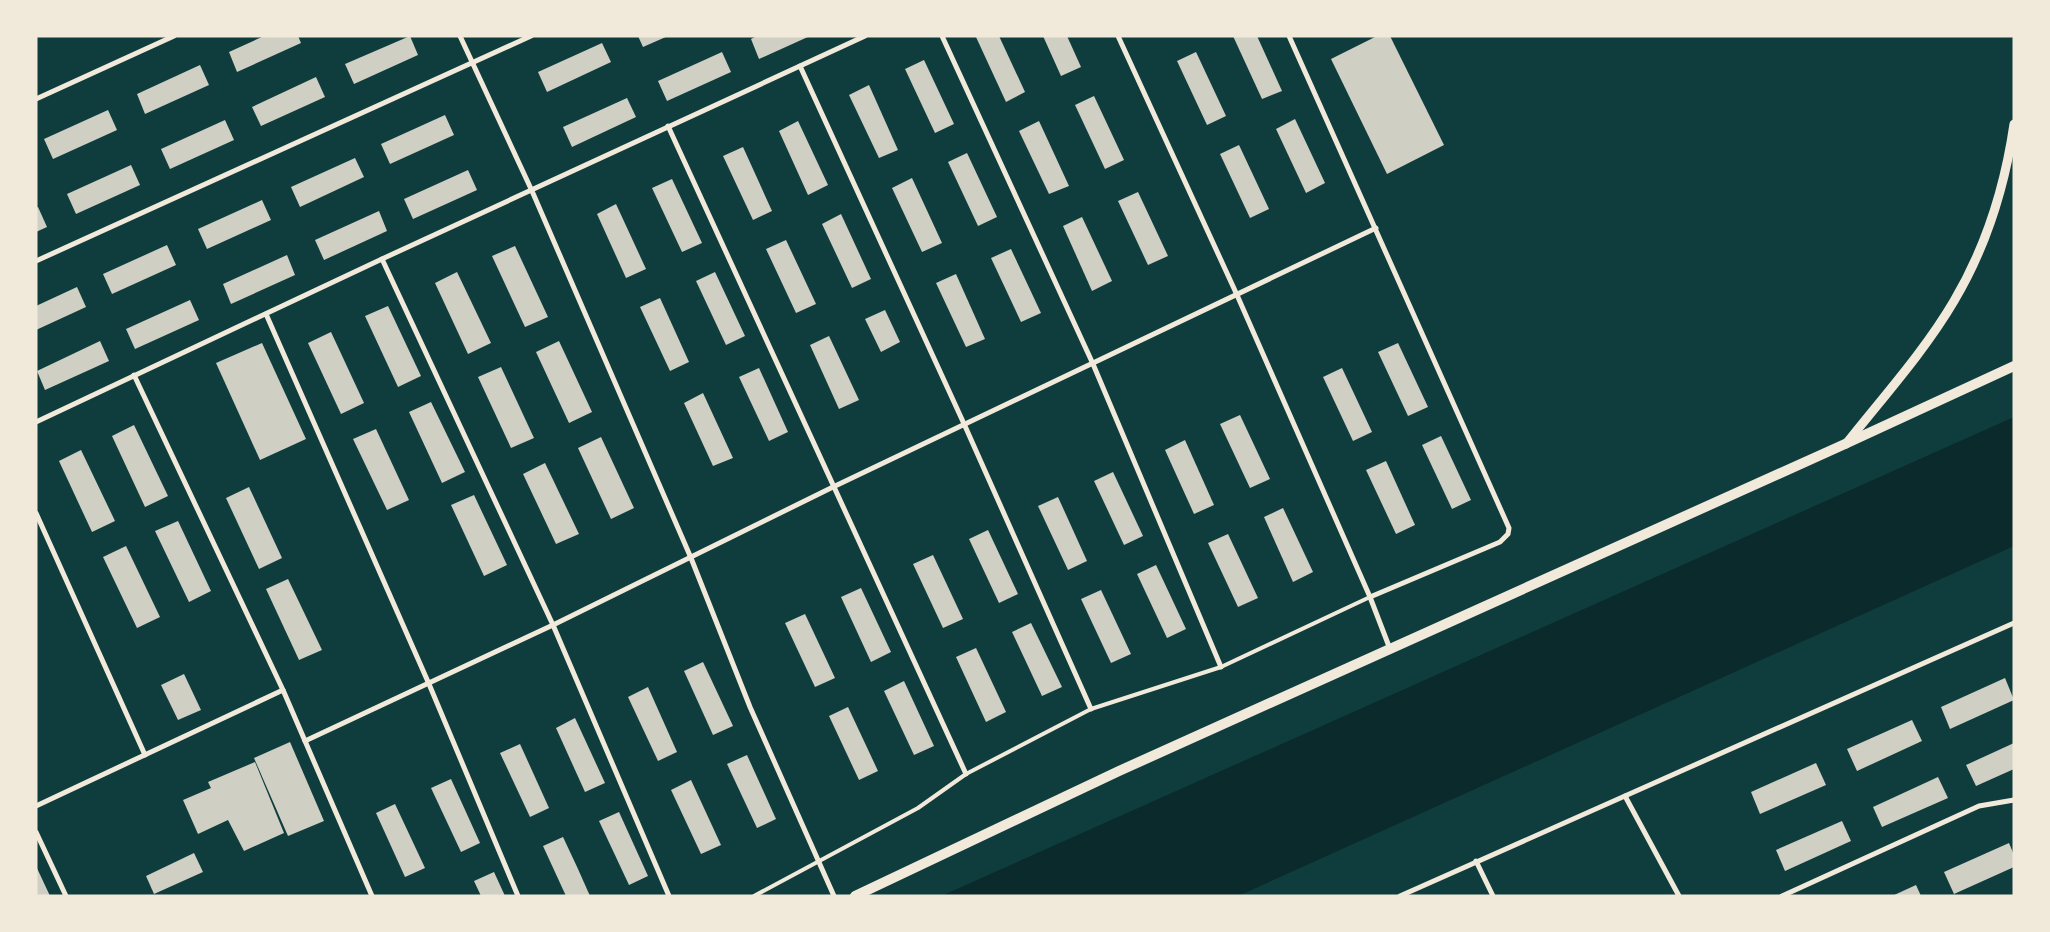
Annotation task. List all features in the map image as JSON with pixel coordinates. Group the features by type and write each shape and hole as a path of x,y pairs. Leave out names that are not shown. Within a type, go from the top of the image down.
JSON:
{"main road":[{"path":"855,896 1119,771 2014,366"}],"street":[{"path":"36,99 174,36"},
{"path":"460,36 532,190 692,558 750,707 817,862 834,896"},
{"path":"36,261 531,36"},
{"path":"36,422 382,259 865,36"},
{"path":"942,36 1092,364 1220,667"},
{"path":"1118,36 1237,295 1370,596 1390,648"},
{"path":"1289,36 1509,528 1508,534 1500,542 1370,596"},
{"path":"800,66 965,426 1091,709"},
{"path":"1845,444 1919,353 1954,300 1984,241 2008,161 2014,124"},
{"path":"668,126 966,774"},
{"path":"305,741 553,625 833,487 965,426 1376,228"},
{"path":"382,259 553,625 669,896"},
{"path":"266,314 428,684 518,896"},
{"path":"134,375 283,690 372,896"},
{"path":"36,513 145,755"},
{"path":"1400,896 2014,623"},
{"path":"36,806 283,690"},
{"path":"1625,796 1679,896"},
{"path":"1782,896 1980,806 2014,800"},
{"path":"36,832 66,896"},
{"path":"1476,861 1493,896"}],"lane":[{"path":"754,896 918,808 966,774 1091,709 1220,667 1370,596"}],"water":[{"path":"2014,417 2014,546 1238,896 941,896"}],"building":[{"path":"264,36 298,36 301,43 237,72 229,52"},
{"path":"410,36 418,55 354,84 345,64"},
{"path":"638,36 668,36 643,47"},
{"path":"757,36 810,36 759,59 751,39"},
{"path":"999,36 1025,92 1006,102 976,37"},
{"path":"1043,36 1067,36 1081,67 1061,76"},
{"path":"1233,36 1257,36 1282,91 1262,99"},
{"path":"1377,36 1390,36 1444,145 1387,174 1331,59"},
{"path":"602,43 611,62 547,92 538,72"},
{"path":"722,52 731,72 667,101 658,81"},
{"path":"1196,52 1226,116 1207,125 1177,61"},
{"path":"924,60 954,124 935,133 905,69"},
{"path":"200,65 209,85 145,114 137,94"},
{"path":"316,77 325,97 261,126 252,107"},
{"path":"869,85 898,150 879,158 849,95"},
{"path":"1094,96 1124,160 1105,169 1075,105"},
{"path":"627,98 636,117 572,147 563,127"},
{"path":"108,110 117,130 53,159 44,139"},
{"path":"445,115 454,135 390,164 381,144"},
{"path":"1295,119 1325,183 1306,193 1276,129"},
{"path":"225,120 234,140 170,169 161,149"},
{"path":"798,121 828,185 808,195 779,131"},
{"path":"1039,121 1069,186 1049,194 1019,131"},
{"path":"1239,145 1269,209 1250,218 1220,154"},
{"path":"743,147 772,211 753,220 723,156"},
{"path":"967,153 997,217 978,226 948,162"},
{"path":"355,158 364,177 300,207 291,187"},
{"path":"131,165 140,185 76,214 67,194"},
{"path":"468,170 477,190 413,219 404,199"},
{"path":"912,178 942,243 922,252 892,188"},
{"path":"672,179 702,243 682,252 652,188"},
{"path":"1138,192 1168,256 1148,265 1118,201"},
{"path":"262,200 271,220 207,249 198,229"},
{"path":"616,204 646,269 626,278 597,214"},
{"path":"38,207 47,227 36,232 36,208"},
{"path":"379,211 387,231 324,260 315,240"},
{"path":"841,214 871,279 852,288 822,224"},
{"path":"1082,217 1112,281 1092,291 1063,226"},
{"path":"786,240 816,304 796,313 766,249"},
{"path":"167,245 176,265 112,294 103,274"},
{"path":"515,246 548,317 525,327 492,256"},
{"path":"1011,249 1041,313 1021,322 991,258"},
{"path":"287,255 295,275 231,304 223,284"},
{"path":"457,272 491,343 468,354 435,283"},
{"path":"715,272 745,336 726,345 696,281"},
{"path":"956,274 985,339 966,347 936,283"},
{"path":"77,287 86,307 36,330 36,306"},
{"path":"660,298 689,362 670,371 640,307"},
{"path":"190,300 199,320 135,349 126,329"},
{"path":"388,306 421,376 398,387 365,316"},
{"path":"885,310 900,342 881,352 865,319"},
{"path":"331,332 364,403 341,414 308,343"},
{"path":"829,336 859,400 839,409 810,345"},
{"path":"100,341 109,361 45,390 37,371"},
{"path":"559,341 592,412 569,423 536,352"},
{"path":"262,343 306,439 260,460 216,363"},
{"path":"1398,343 1428,407 1408,416 1378,352"},
{"path":"501,367 534,438 511,448 478,377"},
{"path":"759,368 788,432 769,441 739,377"},
{"path":"1342,368 1372,432 1353,441 1323,377"},
{"path":"703,393 733,458 713,466 684,403"},
{"path":"431,402 465,472 442,483 409,412"},
{"path":"1240,415 1270,479 1250,488 1220,424"},
{"path":"134,425 168,496 145,507 112,436"},
{"path":"376,429 409,500 387,510 353,439"},
{"path":"1441,436 1471,500 1452,509 1422,445"},
{"path":"601,437 634,508 611,519 578,448"},
{"path":"1185,440 1214,505 1194,514 1165,450"},
{"path":"81,450 115,521 92,532 59,461"},
{"path":"1386,461 1415,525 1396,534 1366,470"},
{"path":"545,463 579,534 556,544 523,474"},
{"path":"1113,472 1143,536 1124,545 1094,481"},
{"path":"249,487 282,558 259,569 226,498"},
{"path":"474,495 507,565 484,576 451,505"},
{"path":"1058,497 1087,561 1068,570 1038,506"},
{"path":"1283,508 1313,572 1293,582 1264,517"},
{"path":"178,521 211,591 189,602 155,531"},
{"path":"988,530 1018,594 999,603 969,539"},
{"path":"1228,534 1258,598 1238,607 1208,543"},
{"path":"126,546 160,617 137,628 103,557"},
{"path":"933,555 963,619 943,628 913,564"},
{"path":"1156,565 1186,629 1167,638 1137,574"},
{"path":"288,579 322,650 299,660 266,589"},
{"path":"861,588 891,652 871,662 841,597"},
{"path":"1101,590 1131,654 1111,663 1081,599"},
{"path":"805,614 835,678 815,687 785,623"},
{"path":"1031,623 1062,687 1042,696 1012,632"},
{"path":"976,648 1006,712 986,722 956,657"},
{"path":"703,662 733,726 713,735 684,671"},
{"path":"184,674 201,710 178,720 161,685"},
{"path":"2005,678 2014,700 1950,729 1941,707"},
{"path":"904,681 934,746 914,755 884,691"},
{"path":"648,687 677,752 658,761 628,697"},
{"path":"848,707 878,771 859,780 829,716"},
{"path":"575,718 605,783 585,792 556,728"},
{"path":"1912,720 1922,741 1857,771 1847,749"},
{"path":"290,742 324,821 288,836 254,758"},
{"path":"2014,743 2014,769 1976,786 1966,765"},
{"path":"520,744 549,808 530,817 500,753"},
{"path":"747,755 776,819 757,828 727,764"},
{"path":"255,762 284,833 244,851 228,820 198,834 183,800 211,788 208,782"},
{"path":"1816,763 1826,785 1760,814 1751,792"},
{"path":"1938,777 1948,798 1882,827 1873,807"},
{"path":"451,779 480,843 461,852 431,788"},
{"path":"691,780 721,845 701,854 671,790"},
{"path":"395,804 425,868 405,877 376,813"},
{"path":"619,812 648,876 629,885 599,821"},
{"path":"1842,821 1851,841 1785,871 1776,850"},
{"path":"563,837 590,896 566,896 543,846"},
{"path":"2009,843 2014,855 2014,867 1954,894 1944,872"},
{"path":"194,853 203,872 154,894 146,876"},
{"path":"36,866 50,896 36,896"},
{"path":"494,872 505,896 481,896 474,881"},
{"path":"1916,885 1921,896 1892,896"}]}
